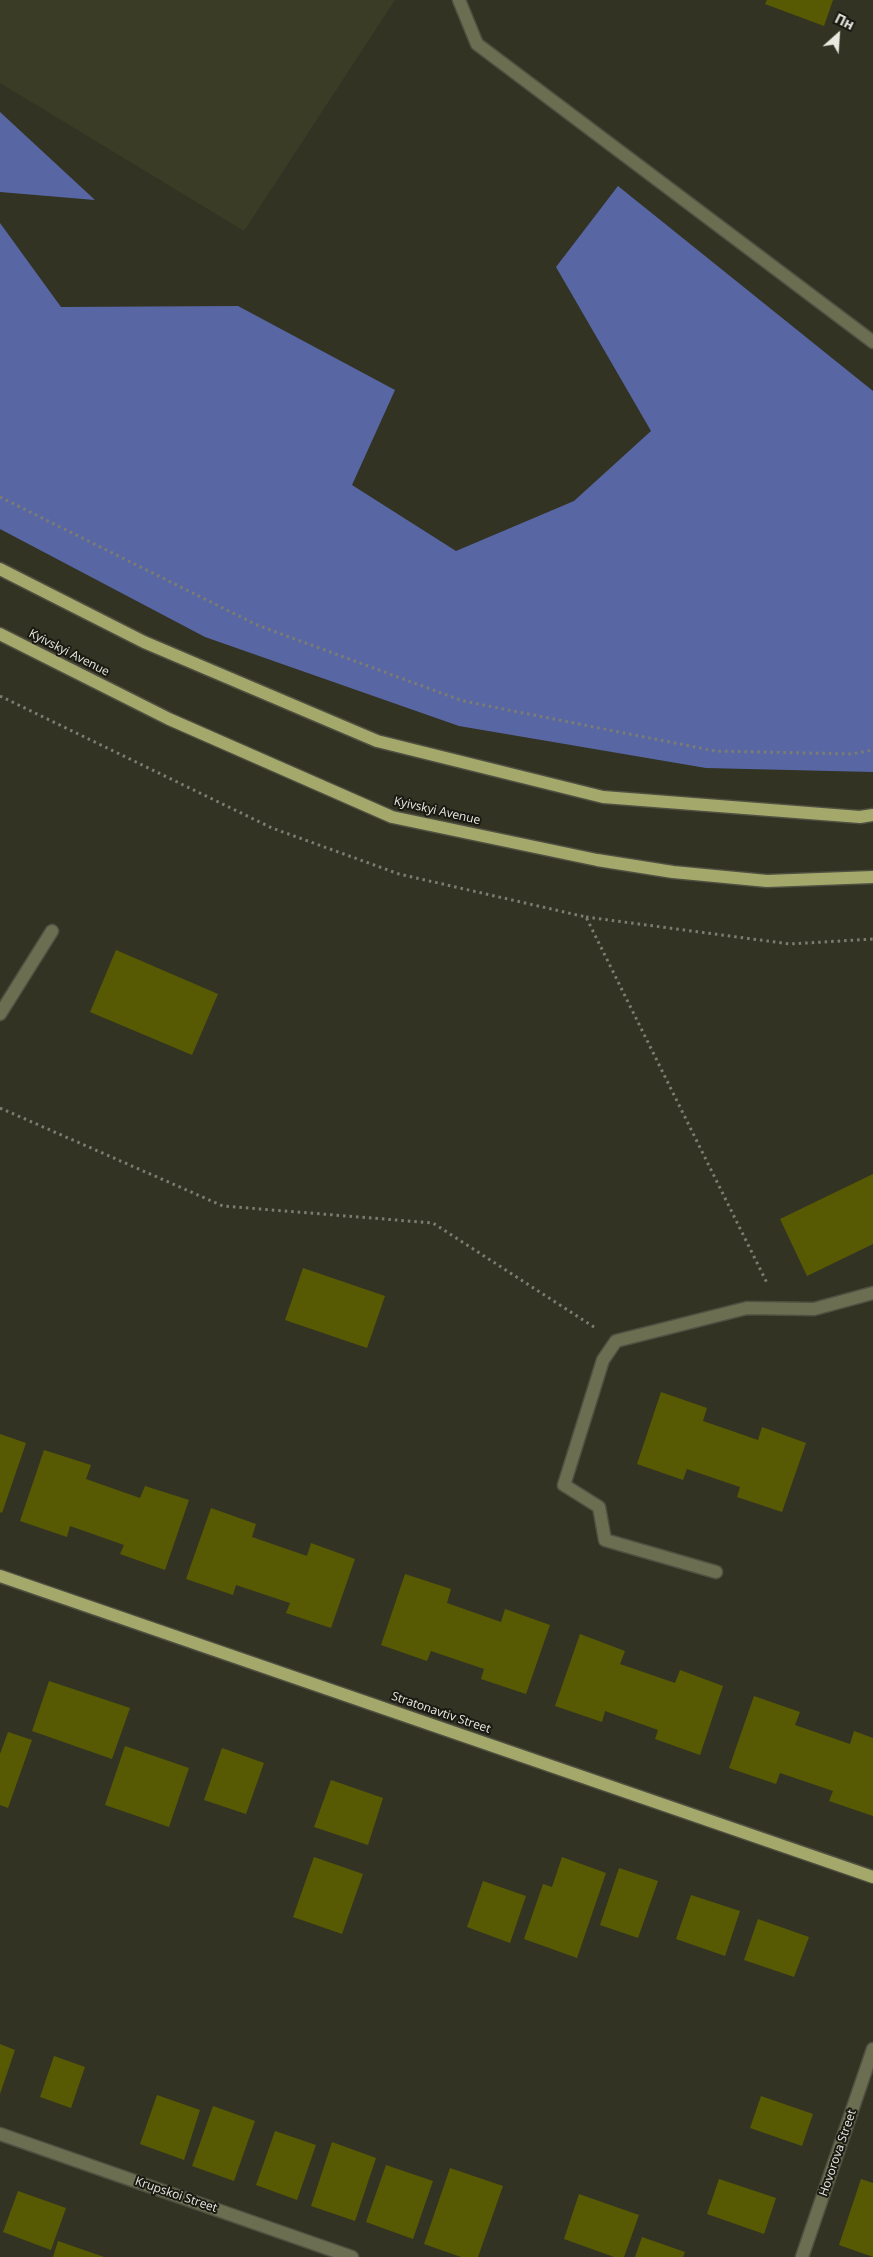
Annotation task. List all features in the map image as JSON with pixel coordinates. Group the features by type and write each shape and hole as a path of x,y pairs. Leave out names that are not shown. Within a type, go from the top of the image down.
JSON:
{"main road":[{"path":"0,569 144,642 377,741 603,797 860,817 873,814"},
{"name":"Kyivskyi Avenue","path":"0,634 170,719 392,817 597,860 673,872 767,881 873,877"},
{"name":"Stratonavtiv Street","path":"0,1576 873,1877"}],"street":[{"path":"459,0 477,44 873,342"},
{"path":"0,1014 52,931"},
{"path":"716,1572 605,1540 599,1507 564,1485 603,1360 616,1341 747,1308 814,1309 873,1292"},
{"name":"Hovorova Street","path":"802,2257 873,2049"},
{"name":"Krupskoi Street","path":"0,2134 352,2257"}],"path":[{"path":"0,497 258,626 463,701 715,751 851,754 873,750"},
{"path":"0,696 272,828 399,874 586,917 790,944 873,939"},
{"path":"586,917 780,1308"},
{"path":"0,1108 223,1206 433,1223 616,1341"}],"shaded area":[{"path":"0,0 395,0 244,231 0,83"},
{"path":"0,112 95,200 0,192"},
{"path":"618,186 873,391 873,772 706,768 459,726 205,637 0,529 0,223 61,307 238,306 395,390 352,485 456,551 574,501 651,431 556,267"}],"building":[{"path":"767,0 833,0 824,26 765,4"},
{"path":"116,950 218,994 192,1055 90,1012"},
{"path":"873,1174 873,1244 807,1276 780,1219"},
{"path":"303,1268 385,1296 367,1348 285,1320"},
{"path":"661,1392 707,1408 703,1421 758,1440 762,1427 806,1443 782,1512 737,1497 740,1487 687,1469 683,1480 637,1464"},
{"path":"0,1434 26,1443 2,1513 0,1512"},
{"path":"44,1450 91,1465 86,1479 140,1498 145,1486 189,1500 165,1570 120,1554 124,1545 70,1526 67,1537 20,1521"},
{"path":"211,1508 256,1524 252,1537 307,1556 311,1543 355,1559 331,1628 286,1613 290,1603 236,1585 233,1595 186,1579"},
{"path":"405,1574 451,1589 447,1603 501,1622 505,1609 550,1625 526,1694 481,1679 484,1669 431,1651 427,1661 381,1645"},
{"path":"580,1634 625,1651 620,1664 675,1683 680,1670 723,1686 700,1755 655,1739 658,1730 605,1711 602,1722 555,1706"},
{"path":"49,1681 130,1708 112,1759 32,1731"},
{"path":"754,1696 800,1712 795,1725 850,1744 854,1731 873,1738 873,1816 829,1801 833,1791 780,1773 776,1784 729,1768"},
{"path":"8,1732 32,1740 8,1808 0,1805 0,1754"},
{"path":"125,1746 189,1768 169,1827 105,1805"},
{"path":"222,1748 264,1763 246,1814 204,1800"},
{"path":"331,1780 383,1798 368,1845 314,1827"},
{"path":"314,1857 363,1874 342,1934 293,1917"},
{"path":"562,1857 606,1873 577,1958 524,1939 543,1884 552,1887"},
{"path":"619,1868 658,1881 638,1938 600,1925"},
{"path":"483,1881 526,1896 510,1943 467,1927"},
{"path":"691,1895 740,1911 725,1956 676,1939"},
{"path":"758,1919 809,1937 794,1977 744,1960"},
{"path":"0,2044 15,2050 0,2094"},
{"path":"54,2056 85,2067 71,2108 40,2097"},
{"path":"157,2095 200,2110 184,2160 140,2144"},
{"path":"761,2096 813,2114 802,2146 750,2128"},
{"path":"213,2106 255,2121 234,2181 192,2166"},
{"path":"275,2131 316,2145 297,2200 256,2185"},
{"path":"332,2142 376,2158 355,2221 311,2206"},
{"path":"386,2165 433,2181 413,2239 366,2222"},
{"path":"450,2168 503,2186 478,2257 461,2257 424,2244"},
{"path":"719,2179 776,2198 764,2234 707,2214"},
{"path":"861,2179 873,2183 873,2257 839,2245"},
{"path":"18,2191 66,2208 51,2250 3,2232"},
{"path":"579,2194 639,2215 624,2257 614,2257 564,2239"},
{"path":"642,2237 685,2252 683,2257 635,2257"},
{"path":"58,2241 104,2257 53,2257"}]}
